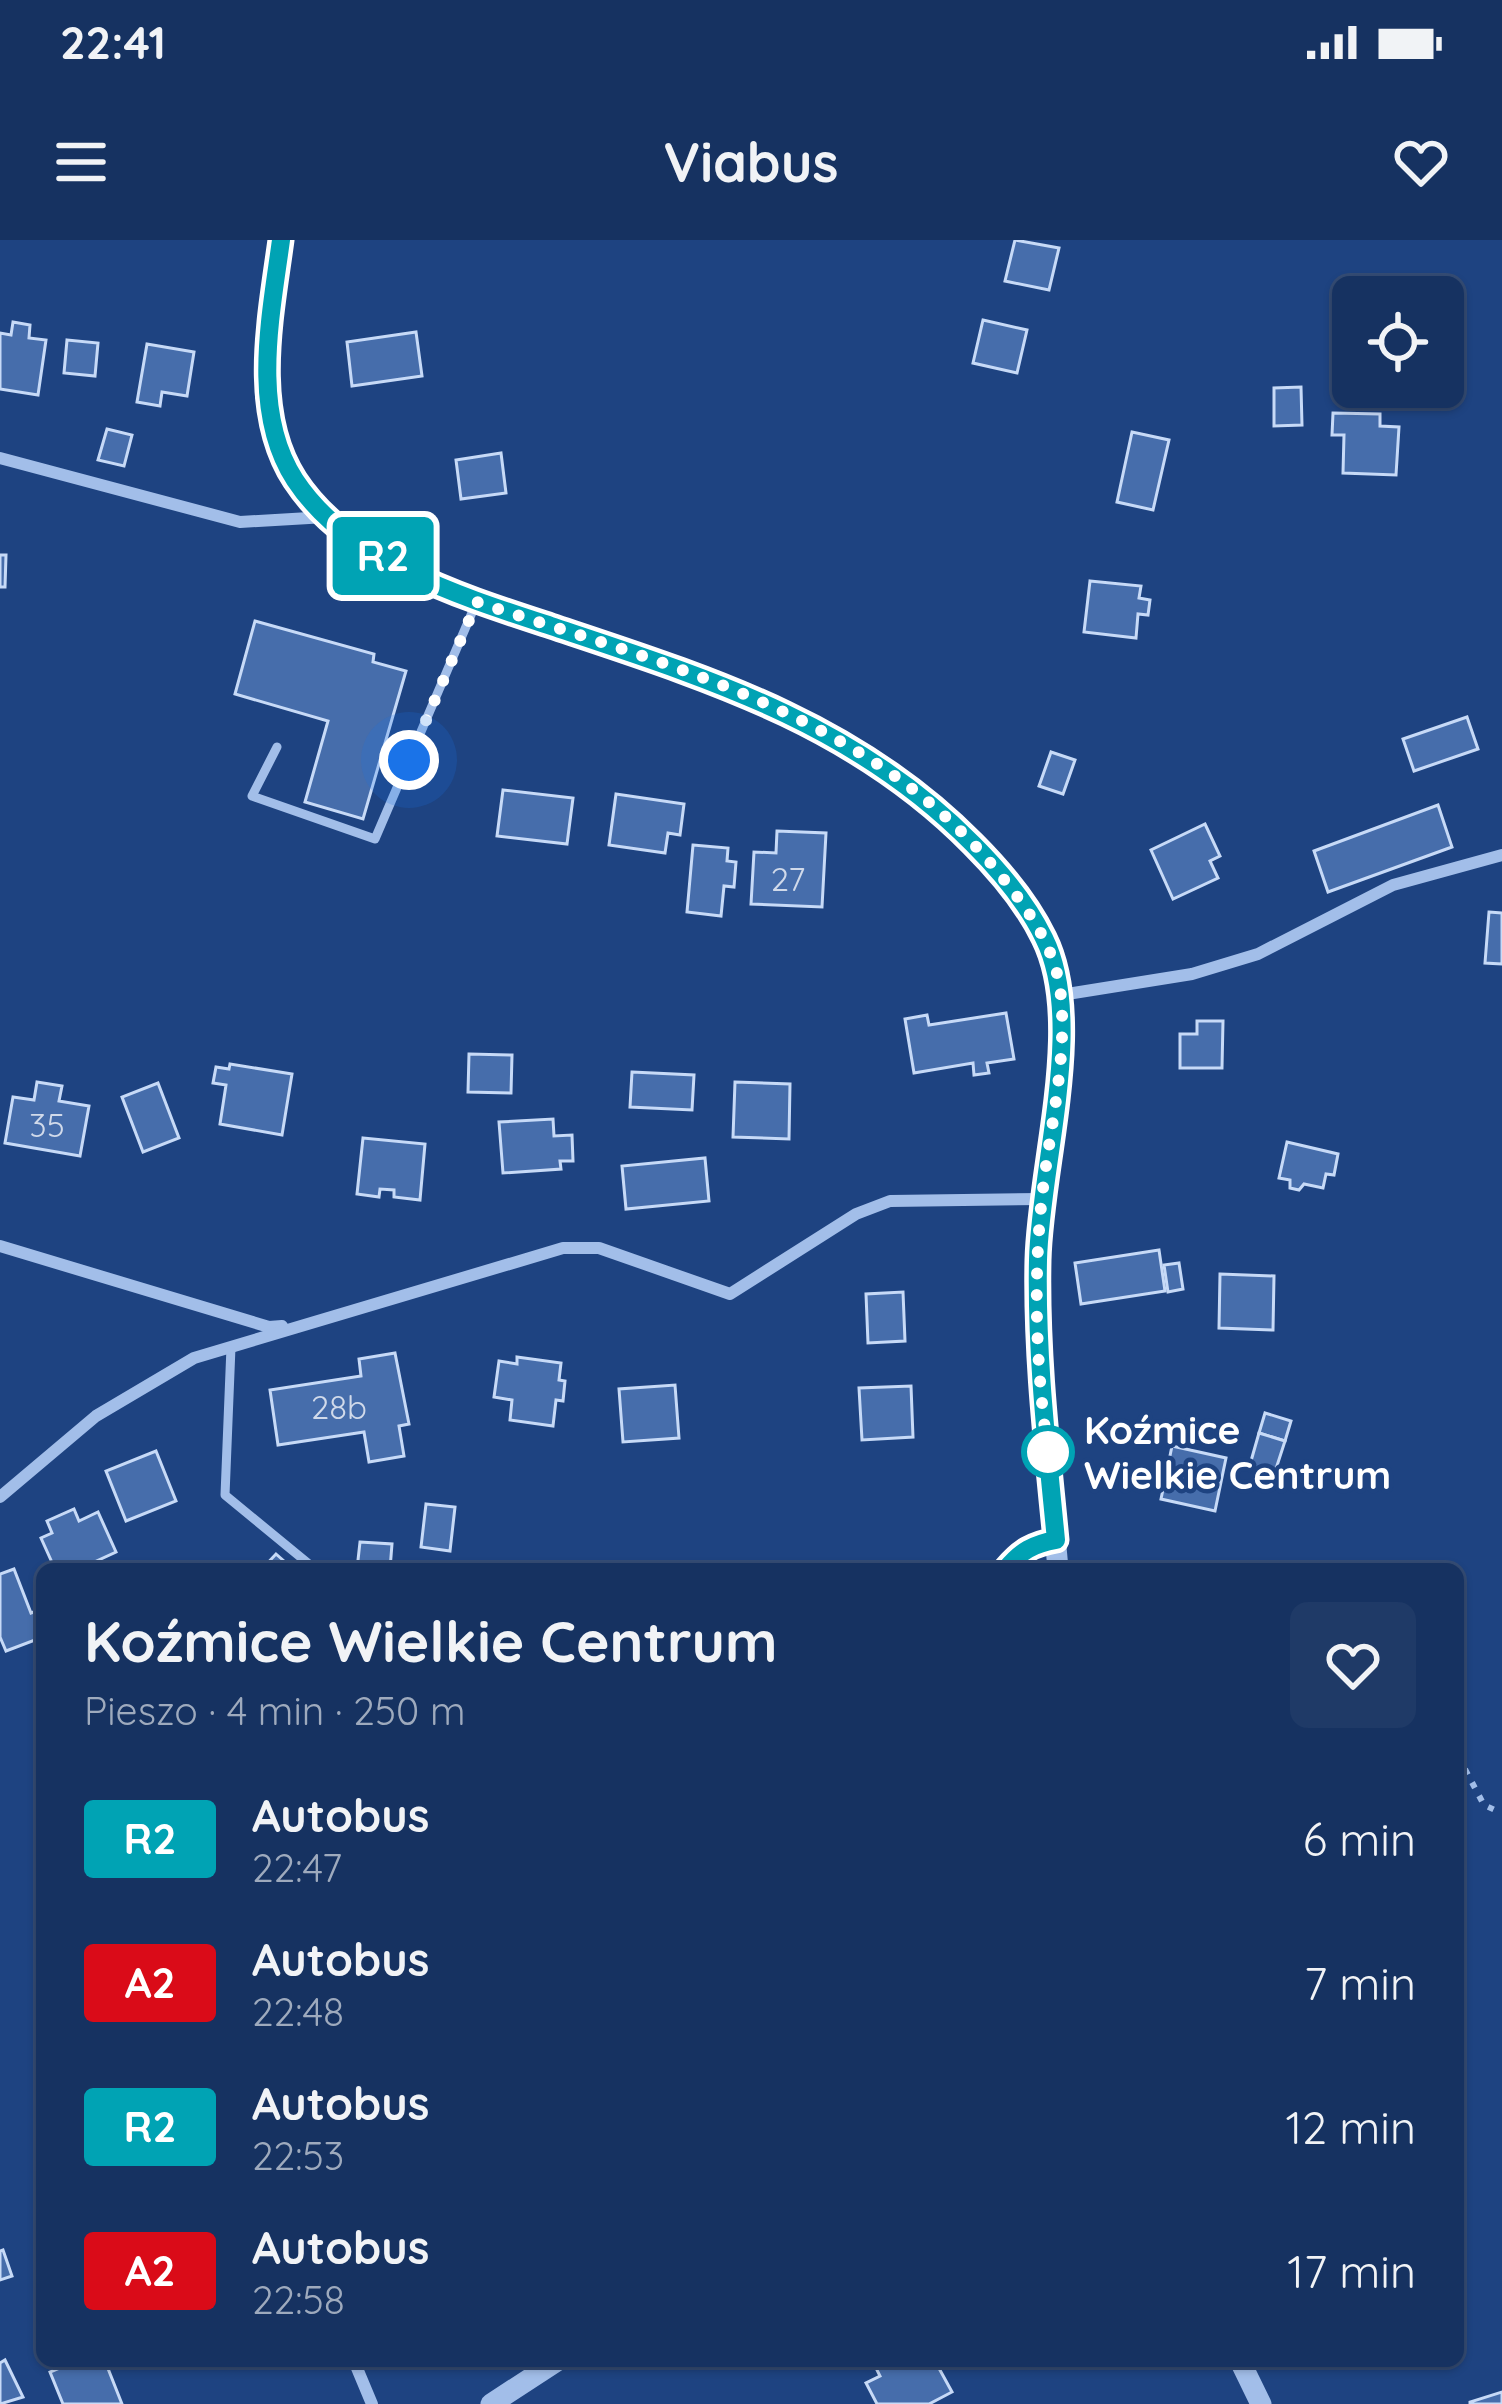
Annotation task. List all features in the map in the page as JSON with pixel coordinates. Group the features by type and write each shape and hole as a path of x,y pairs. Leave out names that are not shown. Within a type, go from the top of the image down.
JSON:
{"street":[{"path":"281,240 268,338 273,416 295,479 329,518 364,545 477,602 702,676 843,741 896,776 952,824 1021,901 1046,940 1061,995 1061,1040 1042,1199 1039,1337 1058,1563"},
{"path":"0,458 240,522 329,518"},
{"path":"1061,995 1192,974 1258,954 1394,885 1502,856"},
{"path":"0,1497 96,1416 194,1358 563,1248 599,1248 730,1294 856,1214 890,1201 1042,1199"},
{"path":"0,1246 269,1327 313,1323"},
{"path":"1011,1563 1020,1552 1056,1540"},
{"path":"357,2367 373,2404"},
{"path":"491,2404 547,2367"},
{"path":"1243,2367 1261,2404"}],"lane":[{"path":"277,747 252,796 375,839 477,602"},
{"path":"231,1347 225,1495 308,1563"}],"path":[{"path":"1464,1767 1484,1805 1502,1808"}],"building":[{"path":"1015,240 1059,248 1049,290 1005,281"},
{"path":"983,320 1027,330 1017,373 973,363"},
{"path":"13,322 30,325 29,338 46,340 38,395 0,389 0,333 11,335"},
{"path":"416,332 422,376 352,386 347,342"},
{"path":"67,340 98,343 95,376 64,373"},
{"path":"147,344 194,352 187,396 162,392 160,406 137,402"},
{"path":"1301,387 1302,425 1274,426 1274,388"},
{"path":"1333,413 1380,414 1380,426 1399,427 1396,475 1343,473 1344,435 1332,435"},
{"path":"107,429 132,435 124,466 98,460"},
{"path":"1132,432 1169,440 1153,510 1117,502"},
{"path":"501,453 506,493 461,499 456,460"},
{"path":"0,555 6,555 5,587 0,587"},
{"path":"1090,581 1141,586 1139,598 1150,600 1148,615 1138,614 1136,638 1084,632"},
{"path":"255,621 374,654 373,662 406,671 363,819 305,802 328,721 235,694"},
{"path":"1467,717 1478,749 1414,771 1403,739"},
{"path":"1051,752 1075,760 1063,794 1039,786"},
{"path":"503,790 573,798 567,844 497,836"},
{"path":"616,794 684,804 680,835 668,833 665,853 609,845"},
{"path":"1438,805 1452,847 1328,892 1314,851"},
{"path":"1205,824 1220,856 1210,861 1218,878 1173,899 1151,850"},
{"path":"777,831 826,833 822,907 751,904 754,852 776,853"},
{"path":"693,845 728,848 727,861 736,862 734,887 724,886 721,916 687,912"},
{"path":"1489,912 1502,913 1502,964 1485,963"},
{"path":"1006,1013 1014,1059 987,1063 989,1073 974,1075 973,1063 914,1073 905,1019 927,1015 929,1025"},
{"path":"1197,1021 1223,1021 1222,1068 1180,1068 1180,1034 1197,1034"},
{"path":"469,1054 512,1055 511,1093 468,1092"},
{"path":"230,1064 292,1074 282,1135 220,1124 226,1085 213,1083 216,1067 229,1069"},
{"path":"632,1072 694,1075 692,1110 630,1107"},
{"path":"37,1082 62,1086 59,1101 89,1106 80,1156 5,1143 13,1097 34,1100"},
{"path":"735,1082 790,1084 789,1139 733,1137"},
{"path":"158,1083 179,1138 143,1152 122,1097"},
{"path":"553,1119 554,1136 572,1135 573,1161 560,1161 561,1169 503,1173 499,1122"},
{"path":"363,1138 425,1144 420,1200 394,1197 394,1190 380,1189 379,1197 357,1194"},
{"path":"1287,1142 1338,1154 1334,1175 1326,1174 1323,1188 1304,1184 1299,1190 1290,1188 1290,1180 1279,1178"},
{"path":"705,1158 709,1201 626,1209 622,1166"},
{"path":"1159,1250 1165,1291 1081,1304 1075,1263"},
{"path":"1179,1263 1183,1289 1168,1292 1164,1265"},
{"path":"1220,1274 1274,1276 1273,1330 1219,1328"},
{"path":"903,1292 905,1341 868,1343 866,1294"},
{"path":"395,1353 409,1424 399,1426 404,1456 369,1462 364,1432 278,1445 270,1390 361,1376 359,1359"},
{"path":"517,1357 561,1363 563,1401 556,1400 553,1426 510,1420 512,1400 494,1397 499,1361 517,1364"},
{"path":"675,1385 679,1438 623,1442 619,1389"},
{"path":"911,1386 913,1437 862,1440 859,1388"},
{"path":"1265,1413 1291,1421 1285,1441 1259,1433"},
{"path":"1259,1433 1285,1441 1274,1475 1249,1468"},
{"path":"1172,1446 1226,1458 1215,1511 1161,1499"},
{"path":"156,1451 176,1501 126,1521 106,1471"},
{"path":"426,1504 455,1507 450,1551 421,1547"},
{"path":"74,1509 79,1521 98,1512 116,1552 92,1563 52,1563 41,1538 52,1533 47,1521"},
{"path":"360,1542 392,1544 390,1563 358,1563"},
{"path":"14,1569 31,1613 36,1611 36,1640 6,1651 0,1637 0,1574"},
{"path":"0,2251 12,2276 0,2280"},
{"path":"5,2360 23,2397 0,2404 0,2363"},
{"path":"62,2367 107,2367 122,2404 63,2404 50,2372"},
{"path":"876,2367 938,2367 952,2392 929,2404 877,2404 866,2383 880,2376"},
{"path":"1502,2392 1502,2404 1470,2404 1470,2402"}],"bus line":[{"name":"R2","path":"281,240 268,338 273,416 295,479 329,518 364,545 477,602 702,676 843,741 896,776 952,824 989,861 1046,940 1061,995 1061,1040 1038,1260 1041,1378 1056,1540 1020,1552 1011,1563"}],"place":[{"name":"Koźmice Wielkie Centrum","path":"1048,1452"}],"route":[{"path":"409,760 477,602 702,676 786,712 896,776 989,861 1046,940 1061,995 1061,1040 1038,1260 1048,1452"}]}
